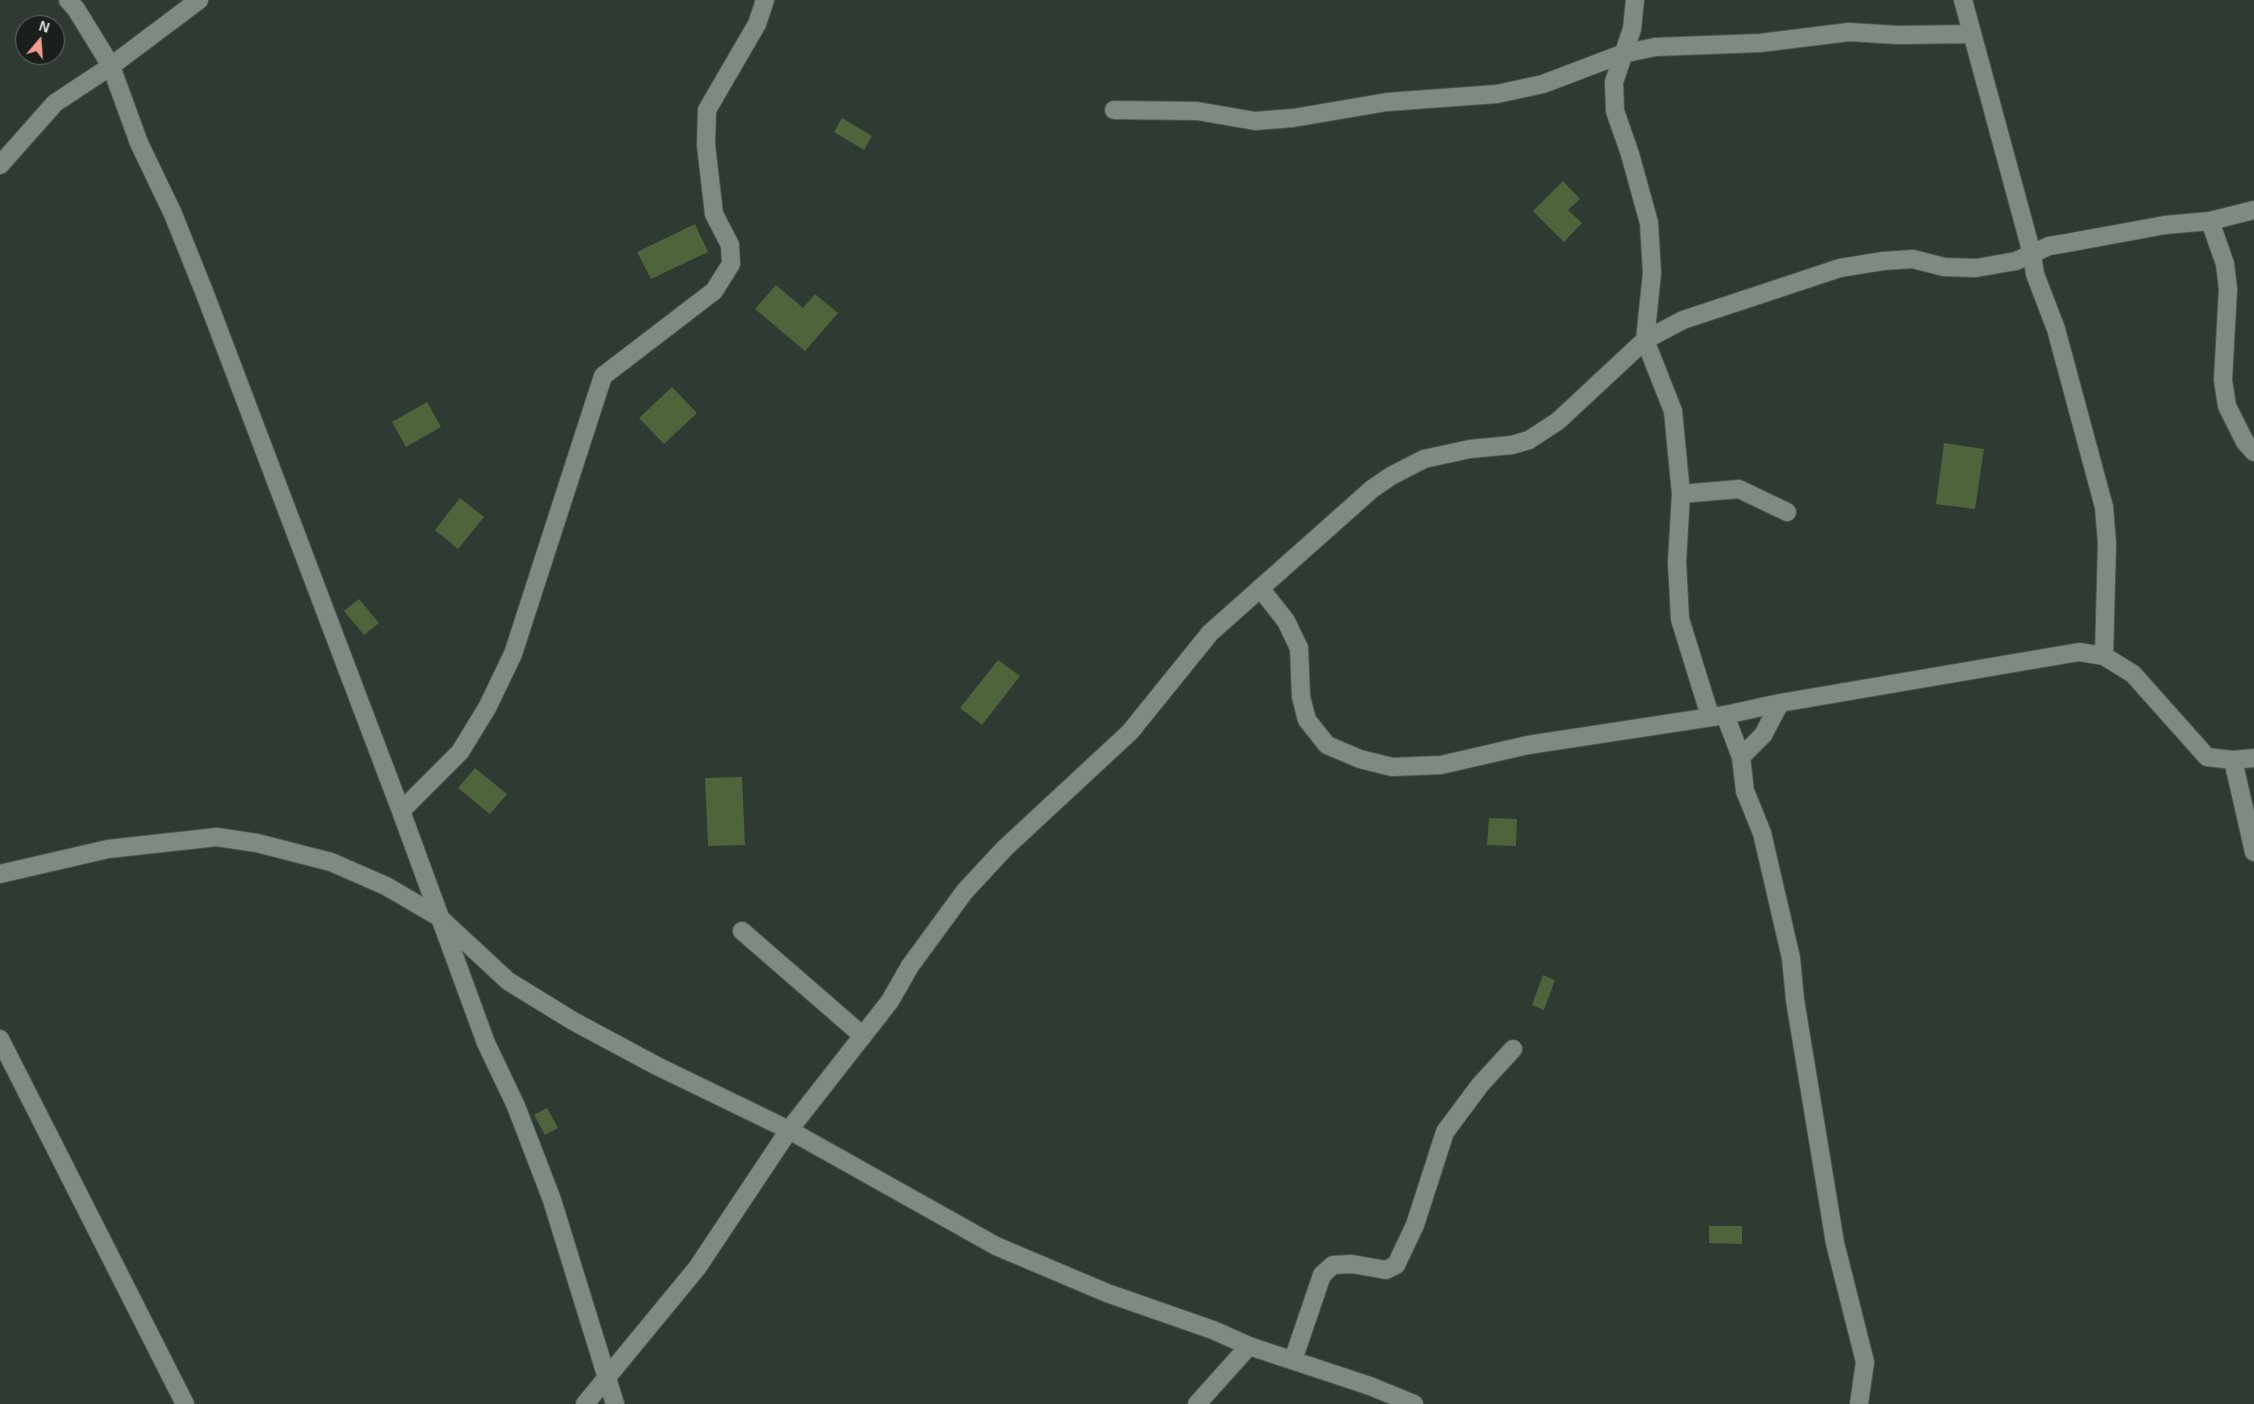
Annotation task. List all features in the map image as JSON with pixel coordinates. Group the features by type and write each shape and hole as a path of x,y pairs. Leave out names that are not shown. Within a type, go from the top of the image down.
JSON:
{"street":[{"path":"68,0 76,9 111,66 140,143 173,214 205,294 401,810 486,1044 516,1106 552,1200 615,1404"},
{"path":"0,165 55,103 111,66 199,0"},
{"path":"401,810 460,752 487,708 513,654 602,376 714,291 731,264 730,245 714,214 706,145 707,110 757,24 765,0"},
{"path":"1635,0 1632,29 1614,82 1615,111 1630,154 1649,223 1652,273 1650,306 1644,340 1673,411 1681,494 1677,562 1680,619 1718,716 1741,757 1745,791 1762,833 1791,958 1795,1000 1835,1243 1865,1362 1860,1404"},
{"path":"1963,0 2032,254 2035,274 2056,329 2104,507 2108,543 2104,656"},
{"path":"1114,110 1197,110 1255,120 1293,118 1387,102 1497,94 1542,84 1622,54 1655,47 1751,44 1849,32 1972,34"},
{"path":"585,1404 697,1268 789,1130 890,1001 910,966 965,891 1005,848 1130,732 1210,633 1372,488 1424,458 1470,449 1512,445 1529,440 1544,432 1644,340 1683,320 1840,268 1883,261 1913,259 1944,266 1976,268 2016,261 2049,246 2067,242 2165,225 2210,221 2254,210"},
{"path":"2210,221 2225,264 2228,289 2223,380 2227,406 2245,442 2254,452"},
{"path":"1681,494 1739,489 1787,512"},
{"path":"1260,588 1286,621 1299,648 1301,697 1307,720 1327,746 1360,759 1392,767 1441,764 1528,745 1718,716 1780,703 2079,652 2104,656 2133,674 2207,757 2233,760 2254,758"},
{"path":"1741,757 1763,735 1780,703"},
{"path":"2233,760 2254,852"},
{"path":"0,874 108,849 217,837 257,842 331,862 386,886 439,917 508,981 573,1021 658,1066 789,1130 996,1246 1107,1293 1213,1330 1249,1346 1370,1386 1414,1404"},
{"path":"742,931 863,1036"},
{"path":"0,1040 185,1404"},
{"path":"1293,1360 1322,1275 1333,1266 1352,1264 1386,1270 1396,1265 1415,1225 1445,1132 1480,1085 1513,1049"},
{"path":"1197,1404 1249,1346"}],"building":[{"path":"842,118 872,136 864,150 834,132"},
{"path":"1563,181 1580,199 1568,210 1582,223 1564,242 1533,211"},
{"path":"695,224 708,252 651,279 637,252"},
{"path":"776,285 803,308 815,294 838,313 805,351 755,309"},
{"path":"672,387 697,413 664,444 639,418"},
{"path":"427,402 441,427 406,447 392,422"},
{"path":"1944,443 1984,449 1975,509 1936,504"},
{"path":"460,498 484,517 458,549 435,530"},
{"path":"359,599 379,623 364,635 344,611"},
{"path":"998,660 1020,676 982,725 960,708"},
{"path":"475,768 507,794 490,814 458,788"},
{"path":"742,777 745,845 708,846 705,778"},
{"path":"1489,818 1517,819 1516,846 1487,845"},
{"path":"1543,975 1555,980 1544,1010 1532,1005"},
{"path":"547,1108 558,1128 545,1135 534,1115"},
{"path":"1709,1226 1742,1226 1742,1244 1709,1243"}]}
